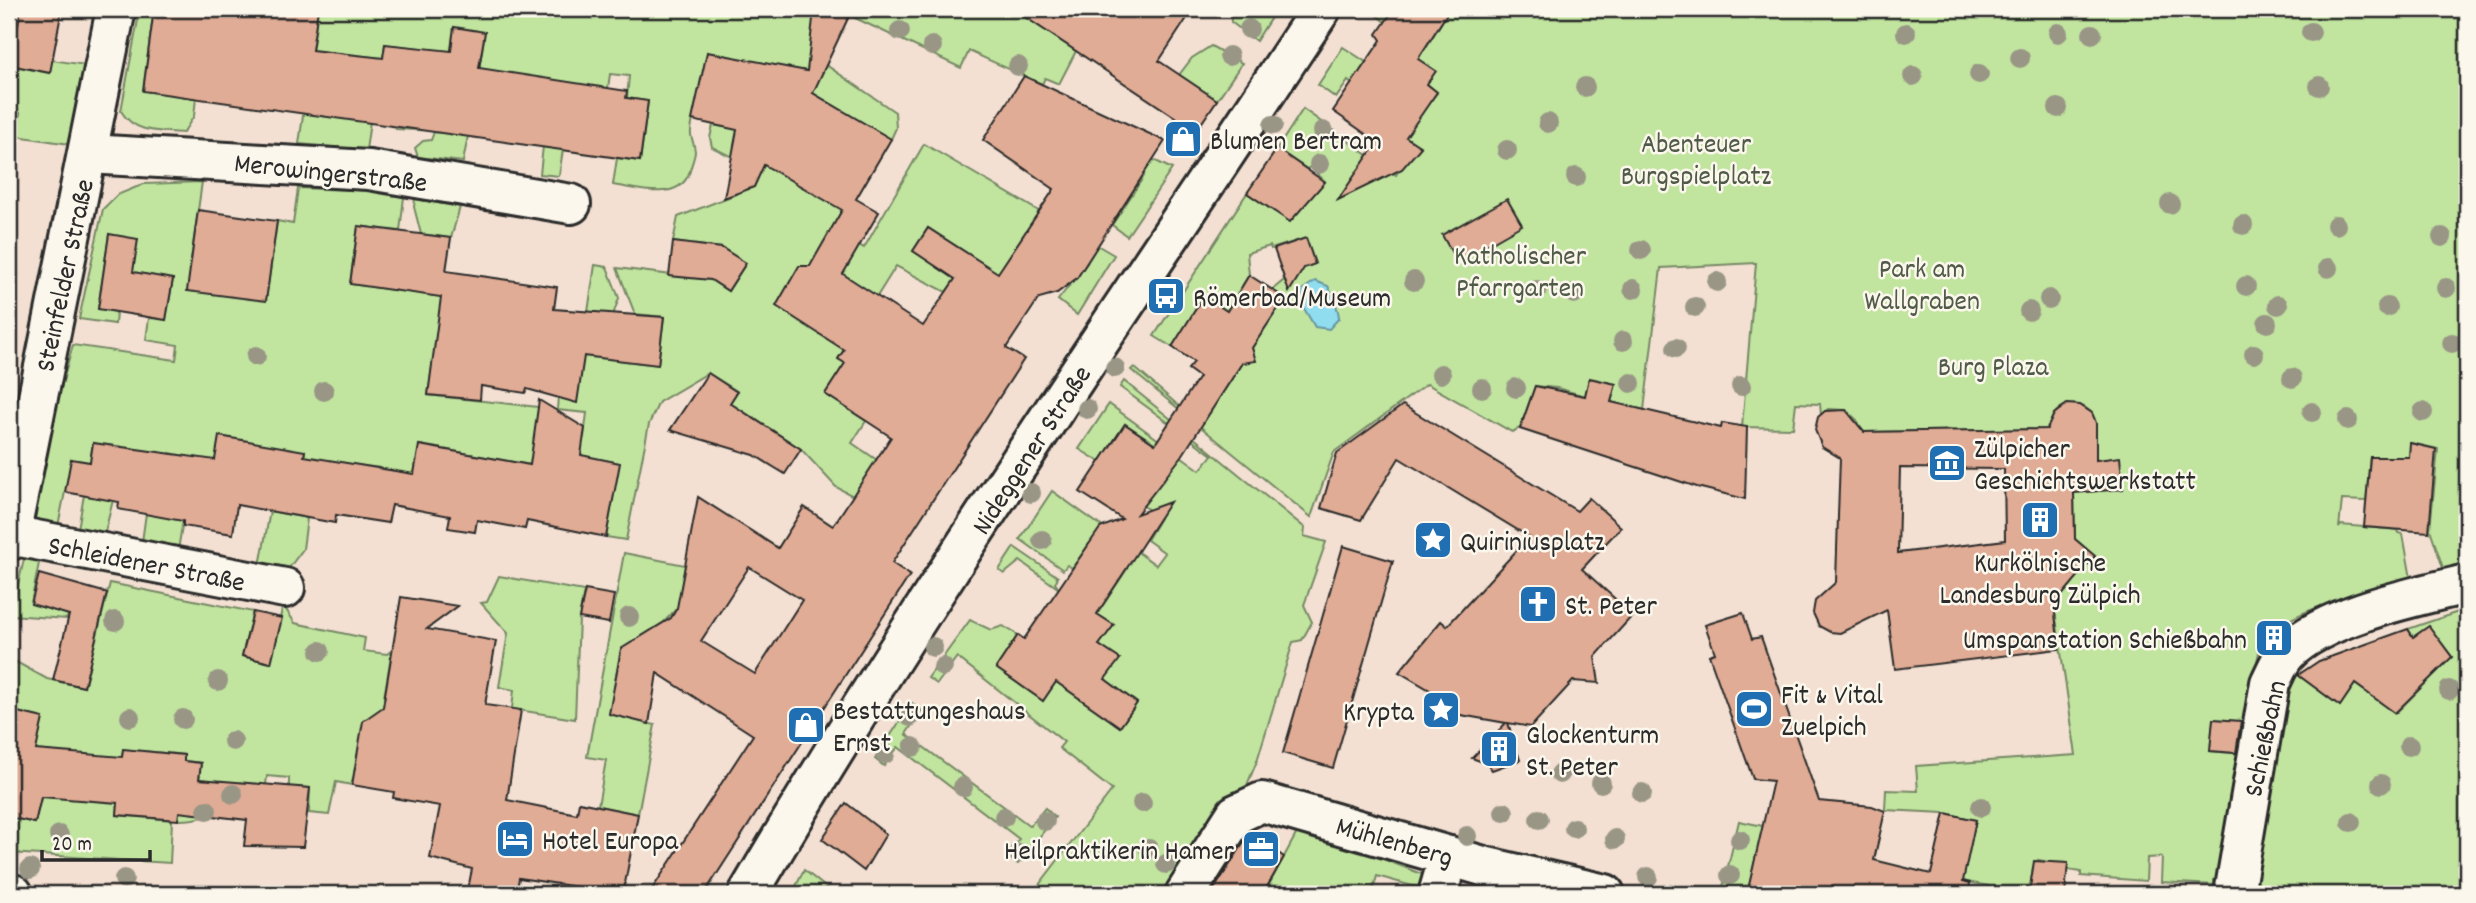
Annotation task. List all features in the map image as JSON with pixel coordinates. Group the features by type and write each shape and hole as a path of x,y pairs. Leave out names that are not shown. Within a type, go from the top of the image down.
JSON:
{"street":[{"name":"Steinfelder Straße","path":"9,538 116,9"},
{"name":"Nideggener Straße","path":"748,894 835,748 933,594 1321,9"},
{"name":"Merowingerstraße","path":"88,154 369,170 572,205"},
{"name":"Schleidener Straße","path":"9,538 285,588"},
{"name":"Schießbahn","path":"2234,894 2270,683 2284,656 2306,638 2377,606 2467,584"},
{"name":"Mühlenberg","path":"1185,894 1236,814 1256,803 1268,802 1449,856 1605,894"},
{"path":"1438,894 1449,856"}],"green space":[{"path":"140,9 154,9 143,91 196,98 194,116 183,133 140,128 121,111"},
{"path":"318,9 834,9 811,59 826,65 895,112 896,128 891,139 816,95 803,160 792,181 822,198 854,189 831,230 864,248 924,144 1114,255 1077,315 1058,300 1087,263 1030,225 998,274 928,228 913,251 955,279 946,292 896,266 838,359 862,374 843,367 825,394 866,421 852,443 877,460 853,496 836,487 801,449 730,403 737,391 708,373 659,402 649,424 626,540 606,537 619,463 574,454 536,466 420,445 407,508 392,505 378,487 380,468 304,459 305,451 243,469 170,453 168,460 93,443 90,462 65,492 58,526 32,520 46,442 73,345 176,360 178,345 146,340 149,318 166,319 173,279 133,272 109,235 98,309 116,312 115,324 79,319 103,209 117,195 144,184 202,182 190,267 206,268 266,300 277,221 293,224 298,188 375,191 404,197 400,231 358,226 350,284 442,297 428,395 538,407 584,437 587,413 557,410 558,396 582,356 658,365 664,317 635,314 617,268 711,280 728,291 746,263 722,248 673,242 678,217 754,187 772,144 732,157 712,147 710,138 713,125 730,128 693,120 691,134 695,155 686,179 679,186 670,190 648,191 613,185 617,158 640,161 648,101 627,98 629,76 610,74 607,95 568,116 559,176 540,174 543,146 479,70 484,38 478,31 460,28 453,34 451,52 417,130 396,129 406,47 385,44 383,58 336,53 370,122 366,150 299,144"},
{"path":"836,9 1013,9 1076,51 1059,84 1045,78 1042,84 969,51 961,68"},
{"path":"1230,9 1260,9 1272,16 1256,41 1231,22"},
{"path":"1369,9 1394,9 1385,22"},
{"path":"1450,9 2467,9 2467,569 2444,571 2430,529 2438,449 2411,443 2409,457 2370,457 2366,501 2342,500 2339,528 2341,525 2398,530 2403,534 2412,584 2353,597 2292,618 2276,629 2260,647 2248,722 2213,719 2210,751 2242,754 2222,881 2214,880 2214,885 2161,882 2162,857 2147,858 2146,881 2081,876 2081,872 2044,866 2044,861 2038,860 2037,866 2033,867 2029,894 1987,894 1989,886 1962,881 1976,820 1945,813 1885,810 1886,790 1918,791 1916,766 2076,755 2053,598 2057,601 2095,556 2075,539 2073,450 2095,435 2096,423 2085,408 2067,405 2059,409 2053,417 2050,429 1859,432 1857,420 1846,410 1828,409 1821,415 1820,404 1796,403 1793,428 1742,427 1756,263 1661,268 1644,410 1611,402 1616,384 1590,378 1585,396 1557,388 1535,386 1520,428 1512,432 1427,384 1334,452 1311,517 1131,370 1134,367 1180,407 1204,422 1242,363 1248,362 1254,354 1252,348 1272,290 1284,280 1283,275 1315,264 1306,238 1247,253 1249,275 1227,311 1204,297 1172,347 1154,336 1247,193 1275,212 1302,207 1325,181 1310,167 1307,169 1277,149 1303,109 1396,175 1405,160 1378,141 1428,104 1437,93 1427,84 1409,53 1425,49"},
{"path":"9,20 18,22 10,65 49,73 52,60 86,65 70,144 16,136 20,113 9,110"},
{"path":"1211,46 1242,63 1217,100 1179,75 1192,58"},
{"path":"1343,47 1366,62 1352,84 1348,81 1336,98 1318,85"},
{"path":"434,132 468,136 463,162 418,157 415,148 423,141 431,140"},
{"path":"1103,135 1172,169 1127,236 1112,225 1144,176 1097,145"},
{"path":"415,199 460,207 451,238 421,234 414,207"},
{"path":"595,265 607,267 619,298 613,315 588,312"},
{"path":"9,271 18,273 9,318"},
{"path":"1124,381 1305,528 1304,536 1326,542 1304,605 1312,622 1302,640 1293,642 1257,761 1243,795 1177,894 1032,894 1112,790 1059,748 1064,742 957,657 937,684 928,678 970,620 991,630 1003,626 1018,635 996,668 1043,700 1061,674 1120,727 1137,703 1105,679 1119,659 1099,645 1114,625 1097,614 1127,569 1089,544 1072,568 1067,565 1063,570 1020,539 1052,491 1156,565 1165,553 1147,540 1160,518 1142,505 1156,444 1125,424 1100,462 1079,449 1109,404 1200,470 1212,455 1120,387"},
{"path":"84,495 113,500 104,536 78,529"},
{"path":"270,511 307,518 303,549 286,572 260,566"},
{"path":"146,513 183,520 178,550 142,542"},
{"path":"1014,547 1058,577 1055,583 1059,589 1020,561 1004,574 999,570"},
{"path":"41,553 31,603 68,614 67,619 11,615 25,555"},
{"path":"624,553 685,565 678,607 664,622 621,649 610,714 655,725 638,814 598,806 606,760 587,757"},
{"path":"499,576 584,591 579,618 575,719 512,709 514,690 499,687 508,633 481,603 487,602"},
{"path":"110,583 253,612 242,656 270,663 283,605 295,623 365,638 363,651 387,654 392,650 384,698 407,703 362,732 352,785 336,782 329,815 309,813 310,788 289,787 289,778 267,776 266,785 214,814 178,820 179,812 196,814 201,763 184,761 184,755 123,749 122,757 92,801 118,801 117,815 172,820 170,863 9,853 9,817 35,823 50,761 34,756 43,718 9,710 9,658 47,679 84,687"},
{"path":"2467,609 2467,894 2298,894 2253,889 2277,725 2293,677 2297,674 2340,705 2355,684 2396,713 2452,657 2429,626 2413,637 2408,629"},
{"path":"912,703 922,710 906,734 1030,826 1045,808 1055,817 1018,864 1006,856 1019,839 898,747 884,766 875,759"},
{"path":"1739,821 1763,826 1747,894 1723,887"},
{"path":"1300,827 1427,876 1423,889 1377,876 1372,894 1264,894"},
{"path":"804,870 834,894 792,894"}],"water":[{"path":"1315,281 1328,286 1338,310 1339,318 1329,329 1315,327 1302,305 1302,290"}],"building":[{"path":"21,9 62,9 50,73 10,65"},
{"path":"154,9 318,9 312,50 383,58 385,44 451,51 454,27 485,32 479,68 627,91 626,98 648,101 640,161 143,91"},
{"path":"1013,9 1193,9 1159,61 1217,100 1196,131"},
{"path":"1394,9 1450,9 1418,59 1436,71 1427,84 1437,92 1406,137 1421,147 1402,169 1338,200 1377,142 1333,111 1381,40 1377,34"},
{"path":"814,10 850,14 813,93 891,139 856,199 879,212 843,274 923,326 955,279 913,251 928,228 998,273 1054,189 983,140 1024,76 1165,141 1077,278 1057,293 1039,298 1006,348 1024,359 892,563 910,575 704,894 649,894 753,735 657,673 649,724 609,714 621,649 671,618 677,608 698,497 778,548 804,507 833,526 891,437 825,394 845,363 838,359 844,350 776,306 799,266 810,266 842,210 764,165 754,187 724,198 737,130 692,120 707,52 807,71","holes":["749,567 802,600 755,674 701,641"]},
{"path":"1277,149 1325,182 1290,222 1247,193"},
{"path":"1507,199 1522,225 1457,262 1442,235"},
{"path":"198,210 277,221 266,301 187,291"},
{"path":"358,226 451,238 446,271 557,287 554,309 664,317 658,365 584,356 577,403 527,389 525,393 481,386 480,400 428,395 441,297 350,284"},
{"path":"109,234 138,239 133,272 173,279 166,320 98,309"},
{"path":"1306,238 1315,264 1304,268 1289,292 1274,249"},
{"path":"673,242 722,248 746,263 728,291 711,280 669,276"},
{"path":"1249,275 1285,298 1252,348 1256,361 1242,363 1182,456 1137,514 1170,502 1097,614 1114,625 1099,645 1120,659 1105,679 1137,703 1120,727 1056,682 1043,701 996,668 1018,635 1024,639 1100,528 1122,519 1080,492 1125,424 1155,444 1199,377 1188,369 1194,362 1172,347 1204,296 1227,311"},
{"path":"708,373 737,392 730,403 801,449 785,474 754,455 670,430"},
{"path":"1589,378 1616,384 1611,402 1721,428 1722,423 1747,427 1745,499 1697,487 1520,429 1535,386 1585,396"},
{"path":"539,400 585,428 581,455 620,463 606,537 527,521 525,529 477,520 475,532 448,528 450,516 392,505 388,523 336,515 335,523 237,505 233,534 183,526 183,521 118,509 119,502 65,492 71,459 90,462 93,443 215,460 219,436 305,451 304,456 414,474 419,445 530,465"},
{"name":"Kurkölnische Landesburg Zülpich","path":"2067,404 2080,405 2092,413 2096,423 2096,460 2120,457 2123,489 2074,493 2075,539 2095,556 2054,605 2059,649 1895,669 1887,610 1840,633 1830,632 1819,626 1813,613 1815,601 1836,582 1840,458 1822,447 1815,430 1818,417 1825,411 1846,410 1864,432 2047,429 2054,414","holes":["1900,468 2004,469 2005,540 1898,553"]},
{"name":"St. Peter","path":"1403,405 1577,511 1589,498 1621,527 1582,569 1633,615 1595,657 1599,683 1573,681 1531,727 1508,723 1520,760 1492,770 1488,764 1472,758 1506,723 1444,712 1437,707 1433,692 1399,672 1441,621 1447,626 1529,537 1399,458 1361,520 1321,508 1337,453"},
{"path":"2410,443 2436,449 2429,532 2364,527 2370,457 2409,457"},
{"path":"1343,546 1393,561 1333,768 1283,753"},
{"path":"39,574 107,593 84,687 53,680 69,615 31,604"},
{"path":"585,590 614,595 609,623 579,618"},
{"path":"401,597 458,606 427,629 496,641 485,705 521,710 507,800 577,814 579,802 638,814 623,894 519,878 516,894 468,889 472,869 430,858 440,806 393,798 394,792 352,785 363,721 383,707"},
{"path":"253,612 282,618 271,663 242,656"},
{"path":"1743,613 1752,639 1761,637 1819,801 1872,806 1885,811 1874,860 1931,874 1945,813 1976,820 1963,881 1970,883 1969,894 1747,894 1773,781 1753,779 1709,655 1715,653 1705,625"},
{"path":"2429,626 2452,657 2395,713 2355,684 2340,706 2298,675 2319,661 2408,629 2413,637"},
{"path":"9,710 43,718 36,750 122,757 123,749 184,755 184,761 201,763 199,779 310,788 303,847 244,846 247,820 179,812 178,820 117,815 118,803 41,797 35,823 9,817"},
{"path":"2213,719 2241,721 2236,753 2210,751"},
{"path":"846,803 886,834 864,871 822,839"},
{"path":"1250,833 1284,857 1263,894 1211,894"},
{"path":"2034,861 2068,863 2065,894 2029,894"}],"place":[{"name":"Blumen Bertram","path":"1183,139"},
{"name":"Römerbad/Museum","path":"1166,296"},
{"name":"Zülpicher Geschichtswerkstatt","path":"1947,463"},
{"name":"Kurkölnische Landesburg Zülpich","path":"2040,520"},
{"name":"Quiriniusplatz","path":"1433,540"},
{"name":"St. Peter","path":"1538,604"},
{"name":"Umspanstation Schießbahn","path":"2274,638"},
{"name":"Fit & Vital Zuelpich","path":"1754,709"},
{"name":"Krypta","path":"1441,710"},
{"name":"Bestattungeshaus Ernst","path":"806,725"},
{"name":"Glockenturm St. Peter","path":"1499,749"},
{"name":"Hotel Europa","path":"515,839"},
{"name":"Heilpraktikerin Hamer","path":"1261,849"}],"park label":[{"name":"Abenteuer Burgspielplatz","path":"1696,158"},
{"name":"Katholischer Pfarrgarten","path":"1520,270"},
{"name":"Park am Wallgraben","path":"1922,283"},
{"name":"Burg Plaza","path":"1993,365"}]}
